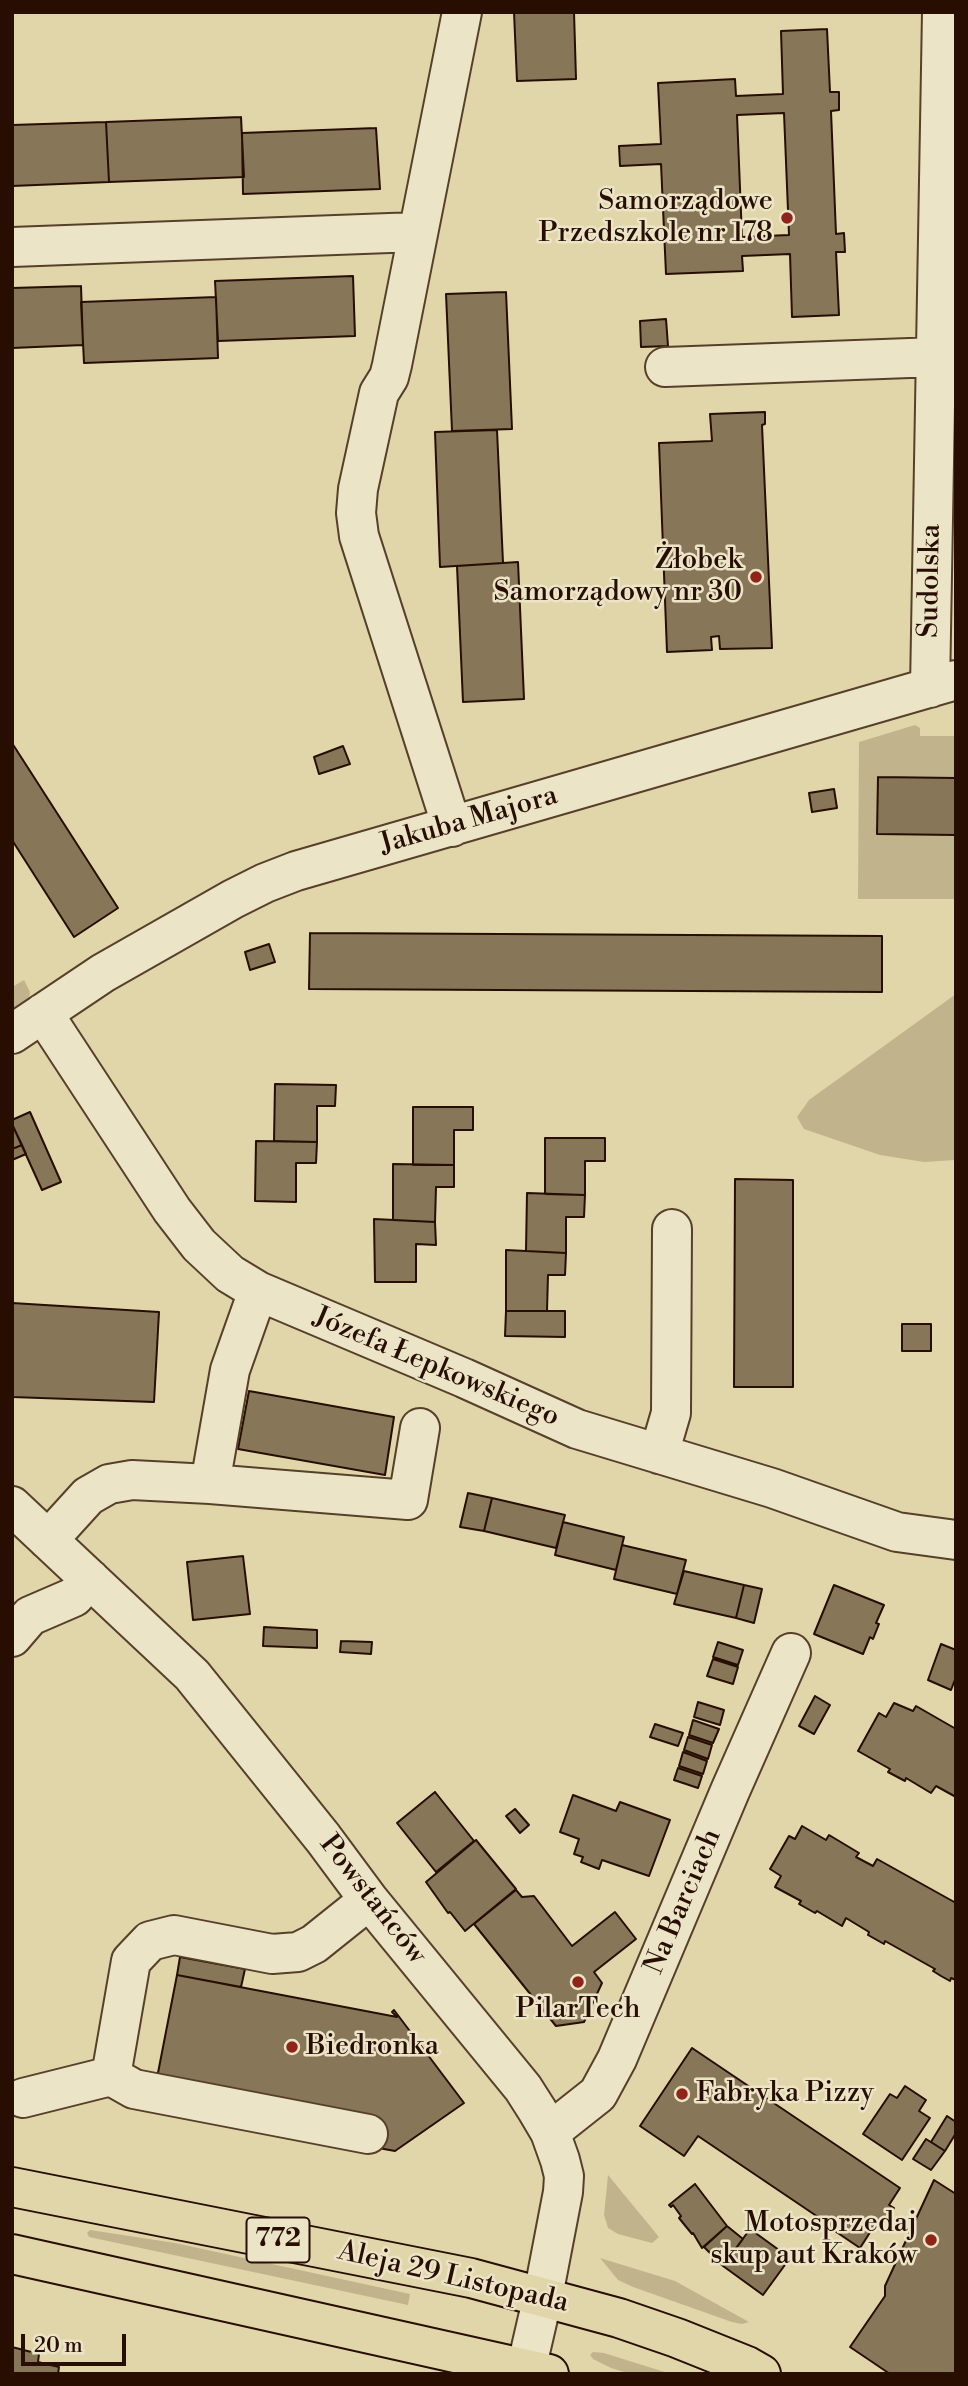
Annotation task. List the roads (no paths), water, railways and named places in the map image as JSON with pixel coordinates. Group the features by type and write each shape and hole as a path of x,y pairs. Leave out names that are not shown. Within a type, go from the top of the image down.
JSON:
{"main road":[{"name":"Aleja 29 Listopada","path":"12,2188 471,2278 543,2296 677,2338 761,2374"},
{"name":"772","path":"12,2254 533,2372"}],"street":[{"path":"452,827 359,536 356,513 358,489 379,393 389,377 392,365 461,12"},
{"name":"Sudolska","path":"942,12 937,357 943,684"},
{"path":"12,247 418,232"},
{"path":"666,367 937,357"},
{"name":"Jakuba Majora","path":"12,1034 103,973 265,883 943,684"},
{"name":"Józefa Łepkowskiego","path":"43,1013 172,1210 199,1245 230,1274 258,1291 577,1429 772,1488 897,1532 956,1540"},
{"path":"659,1454 671,1412 671,1229"},
{"path":"210,1484 230,1370 258,1291"},
{"path":"48,1541 88,1496 109,1484 132,1480 408,1500 420,1428"},
{"name":"Powstańców","path":"12,1506 192,1675 523,2088 550,2132 564,2176 563,2192 543,2296 533,2372"},
{"path":"13,1634 30,1616 74,1597 90,1579"},
{"name":"Na Barciach","path":"550,2132 598,2094 617,2059 791,1653"},
{"path":"111,2076 131,1961 150,1941 174,1935 272,1954 298,1952 314,1944 369,1899"},
{"path":"23,2098 111,2076 134,2089 368,2134"}],"place":[{"name":"Samorządowe Przedszkole nr 178","path":"787,218"},
{"name":"Żłobek Samorządowy nr 30","path":"756,577"},
{"name":"PilarTech","path":"578,1982"},
{"name":"Biedronka","path":"292,2047"},
{"name":"Fabryka Pizzy","path":"682,2094"},
{"name":"Motosprzedaj skup aut Kraków","path":"931,2240"}]}
